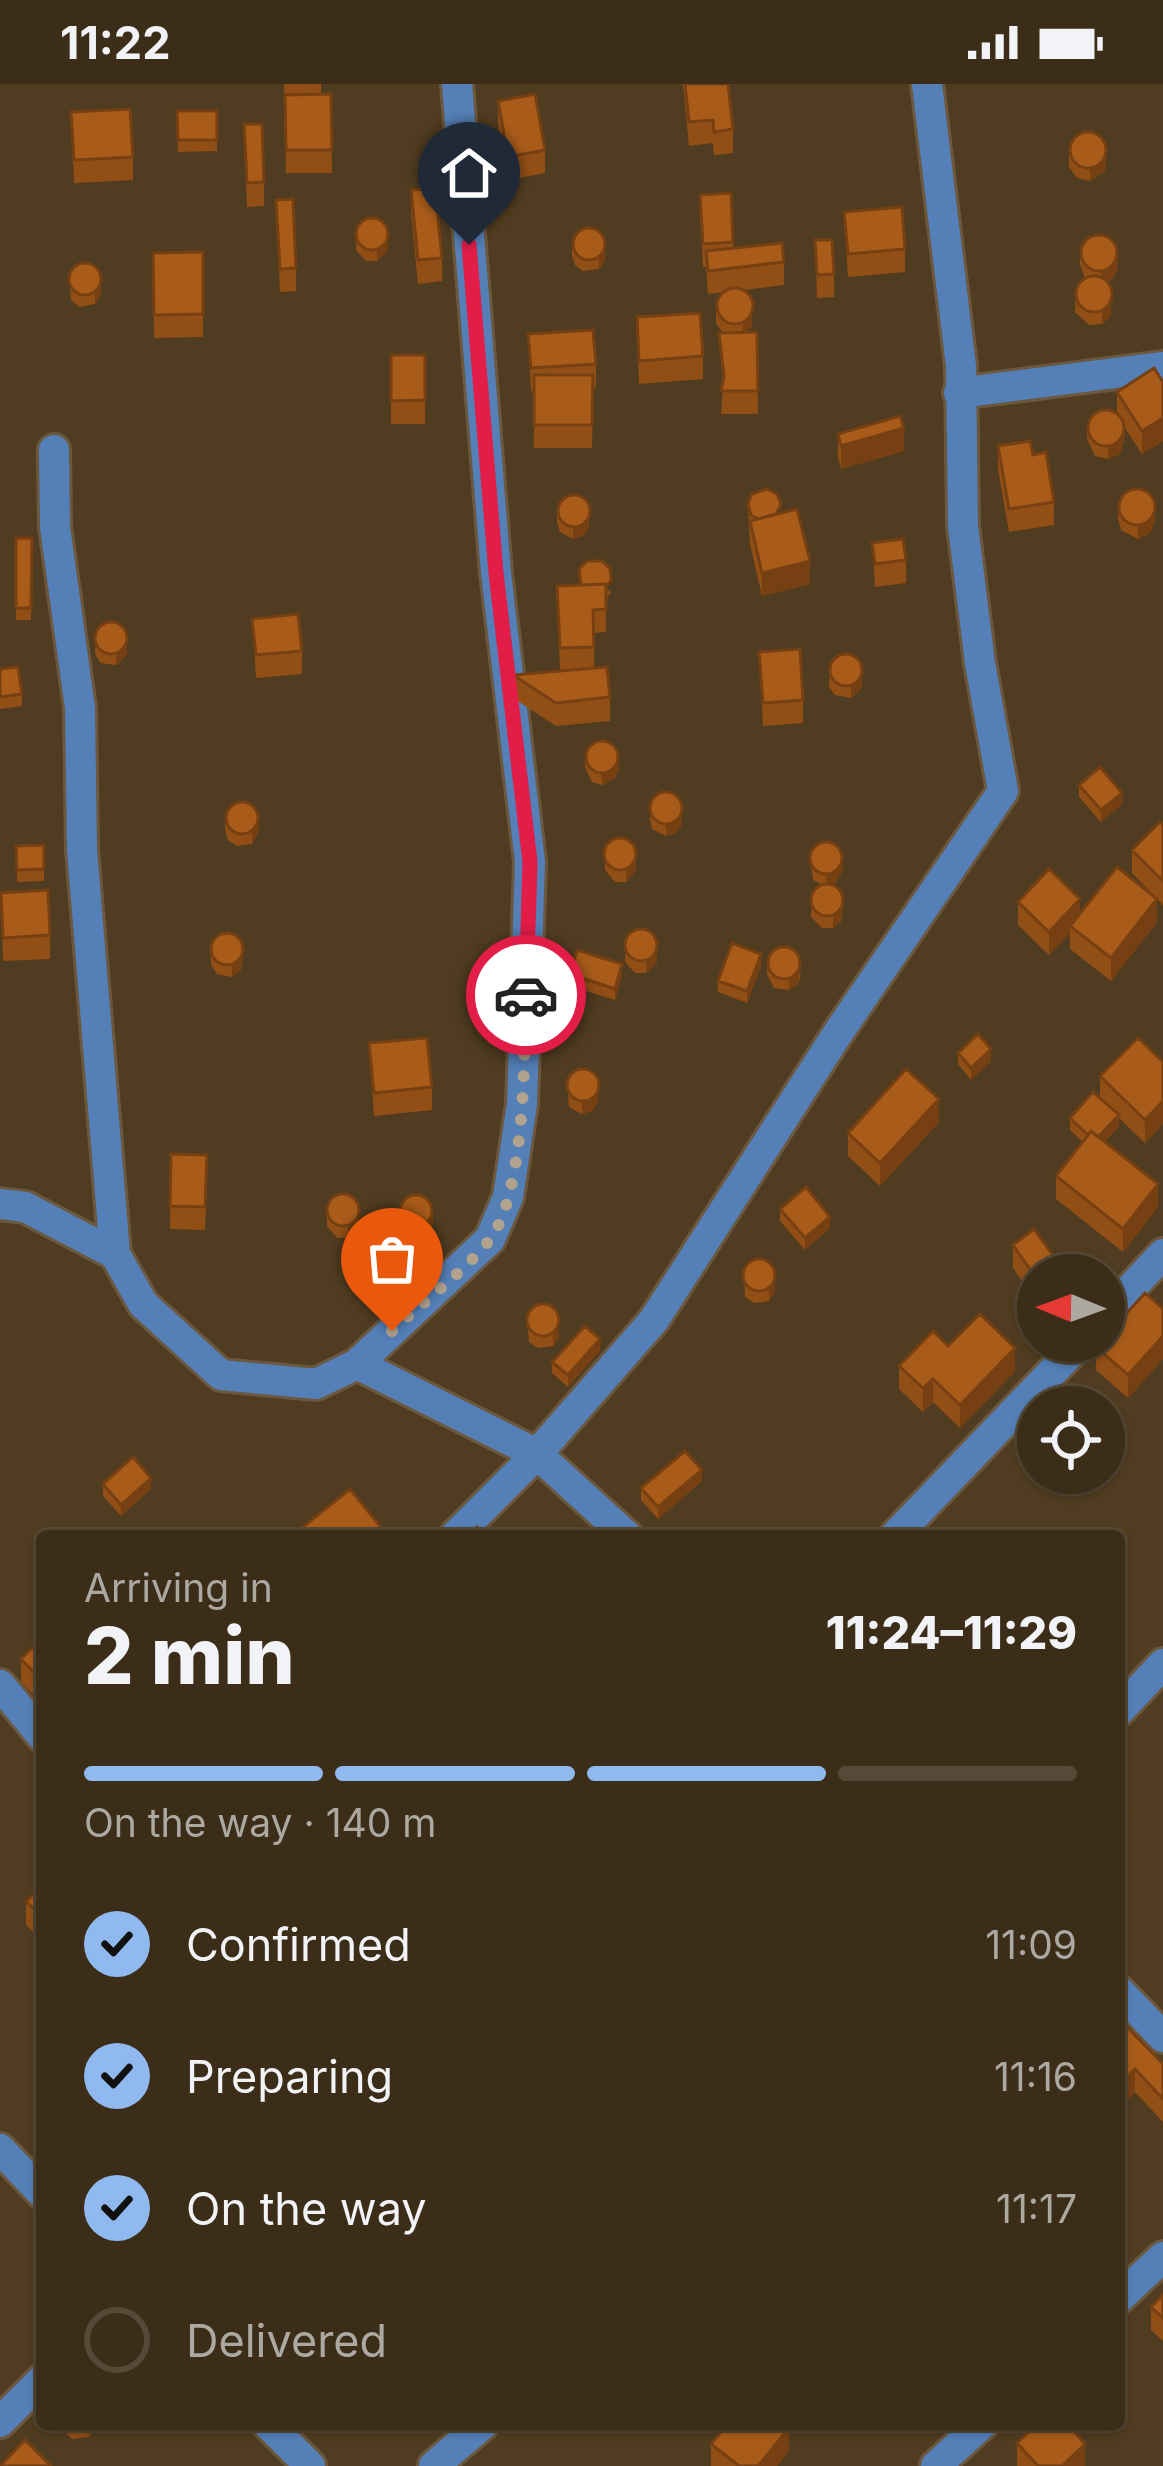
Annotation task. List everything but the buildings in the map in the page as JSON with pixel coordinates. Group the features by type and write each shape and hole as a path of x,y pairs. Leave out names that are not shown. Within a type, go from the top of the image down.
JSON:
{"street":[{"path":"54,450 56,527 80,709 82,850 115,1254 143,1304 220,1376 316,1384 357,1364 490,1239 508,1196 522,1104 530,862 496,573 457,84"},
{"path":"461,1530 537,1454 654,1320 838,1033 1003,791 980,663 963,526 961,366 927,84"},
{"path":"959,393 1163,367"},
{"path":"0,1204 25,1207 115,1254"},
{"path":"1125,1295 1163,1254"},
{"path":"902,1530 1062,1362"},
{"path":"357,1364 537,1454 620,1530"},
{"path":"1125,1705 1163,1664"},
{"path":"0,1685 36,1729"},
{"path":"1125,1997 1163,2036"},
{"path":"0,2149 36,2187"},
{"path":"1125,2292 1163,2257"},
{"path":"0,2422 36,2386"},
{"path":"274,2430 310,2466"},
{"path":"434,2466 476,2430"},
{"path":"949,2462 977,2430"}],"way so far":[{"path":"392,1331 490,1239 508,1196 522,1104 526,995"}],"route":[{"path":"469,245 496,573 530,862 526,995"}]}
